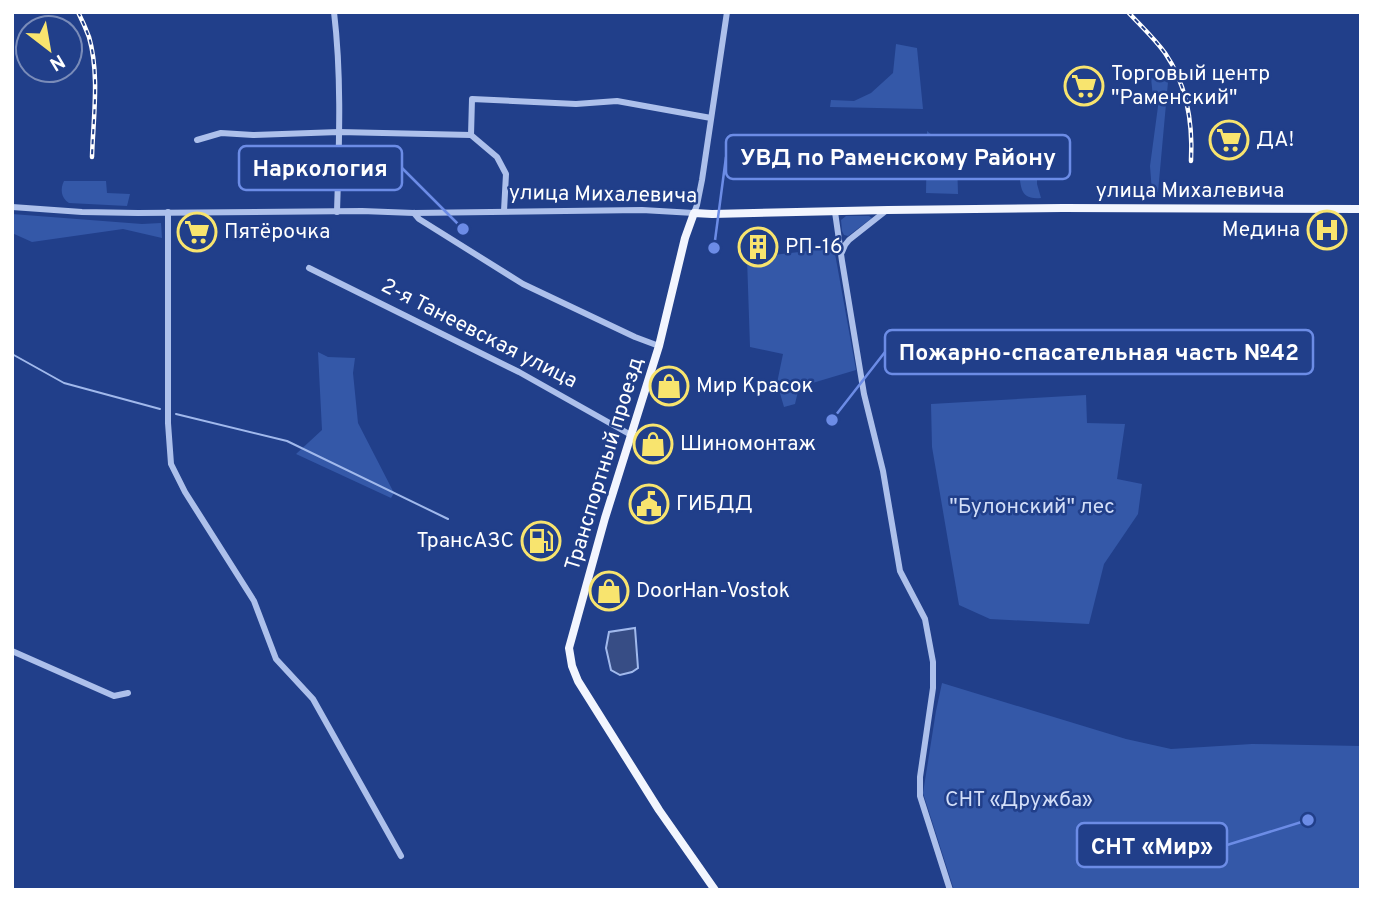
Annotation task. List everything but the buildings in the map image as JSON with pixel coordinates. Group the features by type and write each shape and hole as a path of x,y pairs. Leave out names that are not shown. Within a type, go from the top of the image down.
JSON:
{"main road":[{"name":"улица Михалевича","path":"694,213 1063,208 1361,209"},
{"name":"Транспортный проезд","path":"694,213 685,238 659,346 607,511 569,648 578,681 660,810 715,890"}],"street":[{"path":"334,12 338,43 337,212"},
{"name":"Транспортный проезд","path":"694,213 698,202 727,12"},
{"path":"471,135 472,99 576,104 617,101 711,118"},
{"path":"197,140 221,132 253,135 339,132 471,135 497,157 506,174 503,211"},
{"name":"улица Михалевича","path":"12,207 82,212 414,213 642,210 694,213"},
{"path":"842,261 845,245 888,210"},
{"path":"168,212 170,464 254,601 276,659 313,699 401,856"},
{"path":"835,212 864,394 883,471 900,571 925,618 933,662 933,688 920,777 920,796 950,890"},
{"path":"414,213 419,219 523,284 659,346"},
{"name":"2-я Танеевская улица","path":"309,268 519,372 631,435"},
{"path":"12,652 114,696 128,693"}],"green space":[{"path":"896,44 917,48 923,109 830,107 831,100 854,101 871,93 893,73"},
{"path":"1151,78 1168,82 1158,192 1152,192 1150,166 1159,99 1153,97"},
{"path":"927,131 937,139 935,156 957,160 958,194 926,193"},
{"path":"1018,168 1037,170 1041,198 1028,197 1025,194"},
{"path":"64,181 106,181 107,193 130,194 127,206 69,203 62,193"},
{"path":"12,214 142,224 161,223 162,238 123,229 32,242 12,233"},
{"path":"846,216 872,218 848,236 842,231 841,220"},
{"path":"834,248 856,370 799,387 795,404 784,407 777,383 783,354 750,347 747,258"},
{"path":"318,352 328,357 355,358 353,373 358,423 394,493 391,498 296,454 322,430"},
{"name":"\"Булонский\" лес","path":"1086,395 1087,423 1125,424 1117,479 1142,484 1138,514 1104,564 1089,624 990,619 959,605 932,447 931,404"},
{"name":"СНТ «Дружба»","path":"942,683 1126,739 1171,749 1252,744 1361,746 1361,890 954,890 923,793"}],"shaded area":[{"path":"635,628 638,668 620,675 611,670 606,648 609,632"}],"waterway":[{"path":"12,354 64,383 160,409"},
{"path":"176,414 287,441 448,519"}],"railway":[{"path":"78,12 89,37 94,66 92,157"},
{"path":"1128,12 1165,53 1179,78 1187,105 1191,161"}],"place":[{"name":"Торговый центр \"Раменский\"","path":"1084,86"},
{"name":"ДА!","path":"1229,140"},
{"name":"Наркология","path":"463,229"},
{"name":"Медина","path":"1327,230"},
{"name":"Пятёрочка","path":"197,232"},
{"name":"РП-16","path":"758,247"},
{"name":"УВД по Раменскому Району","path":"714,248"},
{"name":"Мир Красок","path":"669,386"},
{"name":"Пожарно-спасательная часть №42","path":"832,420"},
{"name":"Шиномонтаж","path":"653,444"},
{"name":"ГИБДД","path":"649,504"},
{"name":"ТрансАЗС","path":"541,541"},
{"name":"DoorHan-Vostok","path":"609,591"},
{"name":"СНТ «Мир»","path":"1308,820"}]}
